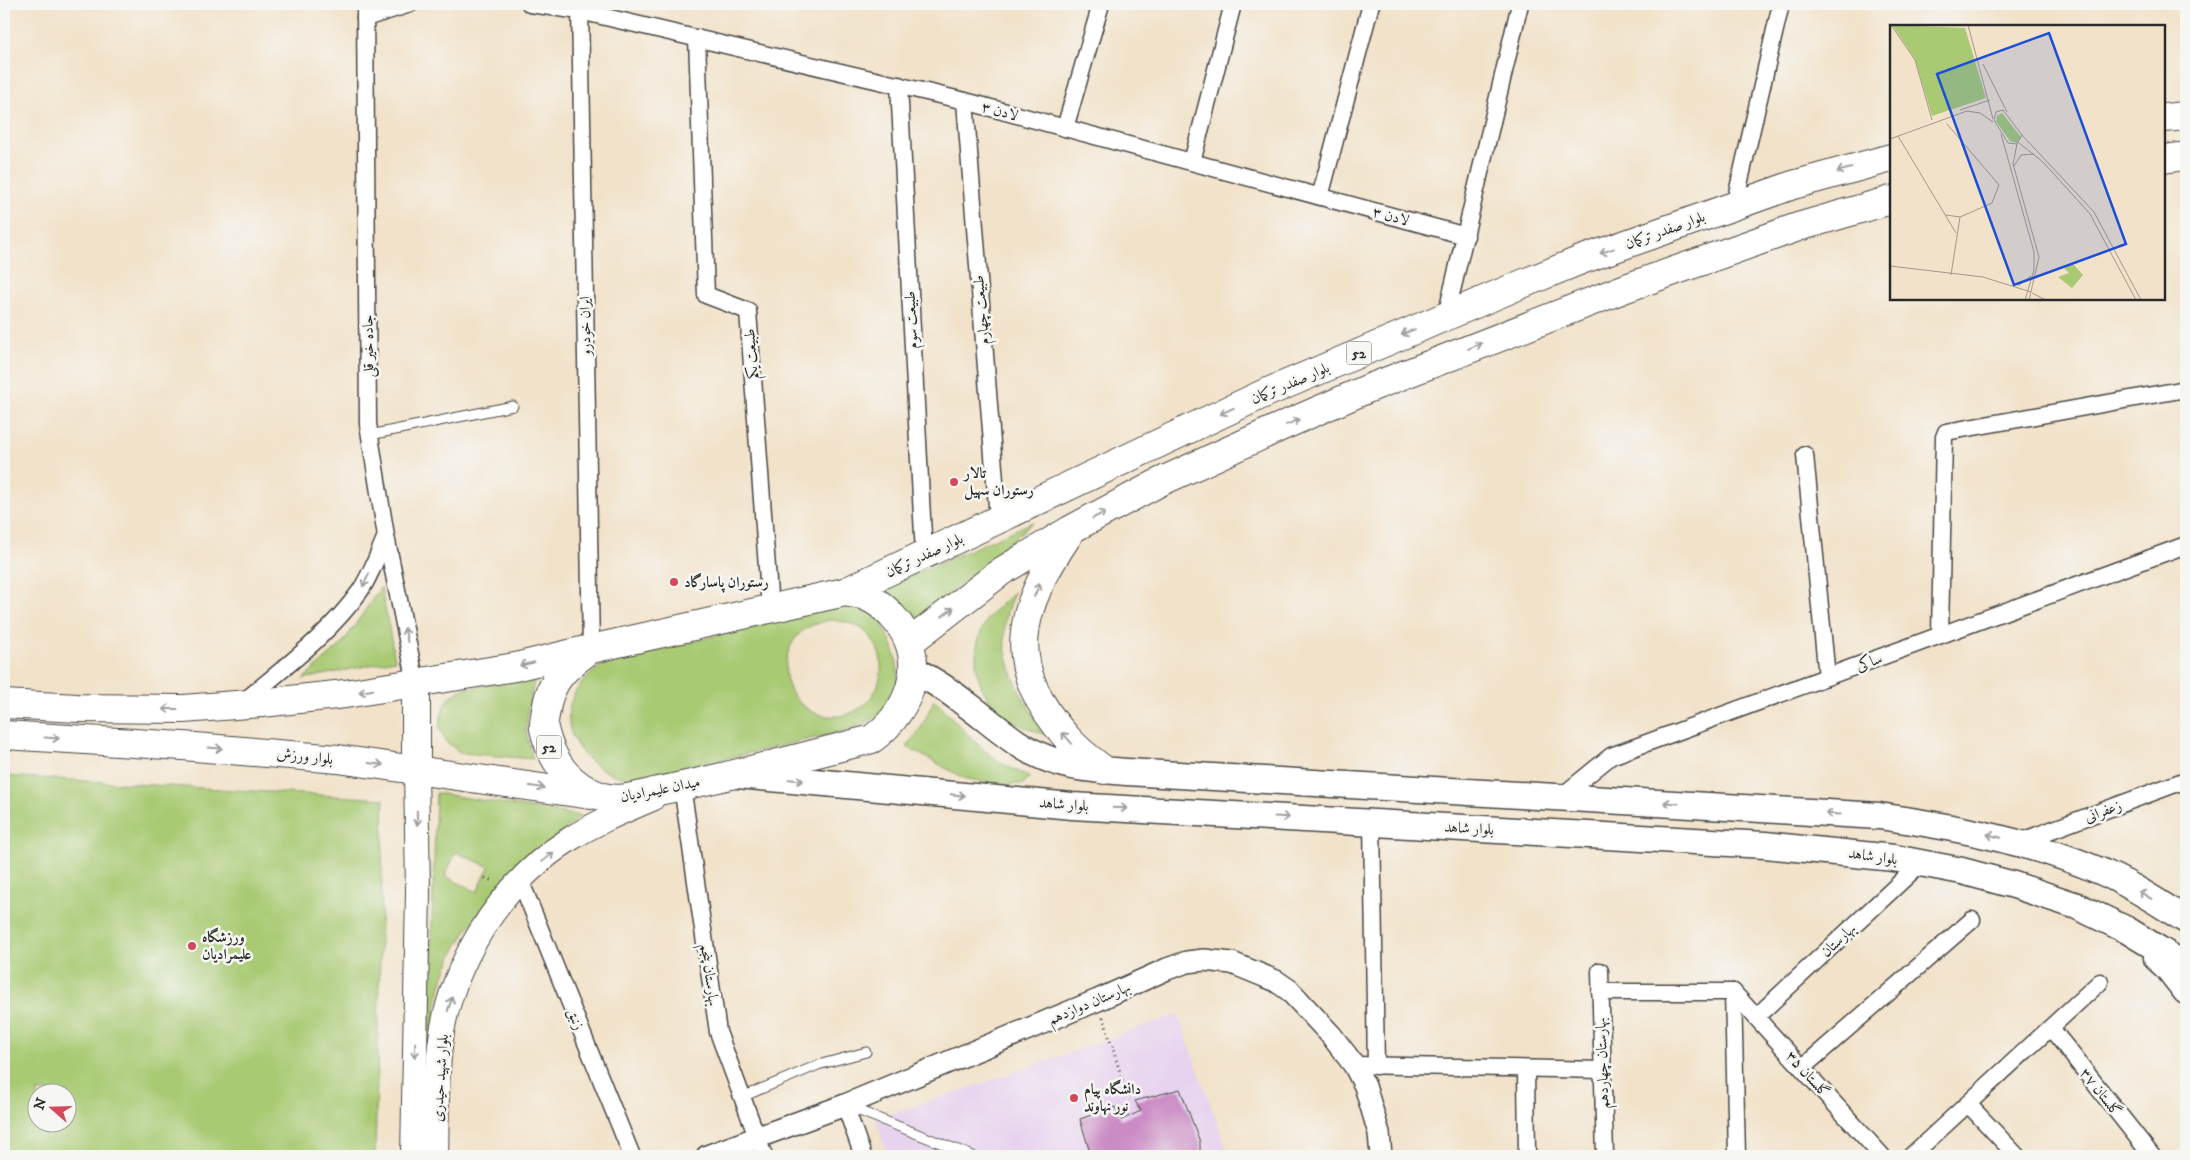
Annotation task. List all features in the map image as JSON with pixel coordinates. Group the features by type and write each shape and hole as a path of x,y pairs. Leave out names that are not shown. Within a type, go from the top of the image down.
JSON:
{"highway":[{"path":"2165,118 2186,116"},
{"path":"2165,159 2186,156"},
{"name":"بلوار صفدر ترکمان","path":"845,592 1261,395 1446,316 1581,260 1793,185 1890,158"},
{"name":"52","path":"910,642 1002,571 1074,528 1170,478 1368,389 1626,288 1798,227 1890,200"},
{"path":"1074,528 1047,567 1034,595 1026,621 1024,652 1032,688 1045,711 1070,742 1104,770"},
{"name":"میدان علیمرادیان","path":"845,592 867,597 887,610 901,625 910,642 914,670 909,692 900,712 884,730 872,739 682,786 618,799 603,797 581,787 562,771 550,750 543,726 548,699 558,677 569,664 591,649 770,608 845,592"},
{"name":"52","path":"4,704 86,708 183,708 240,705 345,694 416,683 515,667 591,649"},
{"path":"416,683 416,769"},
{"name":"بلوار ورزش","path":"4,735 261,752 416,769 603,797"}],"main road":[{"path":"914,670 964,702 995,728 1026,749 1052,761 1104,770 1879,816 1972,830 2020,842 2102,872 2131,886 2186,920"},
{"name":"بلوار شهید حیدری","path":"413,1156 418,892 416,769"},
{"name":"بلوار شاهد","path":"730,774 1072,806 1830,850 1921,863 1962,871 2014,885 2077,906 2127,930 2186,966"},
{"name":"بلوار شهید حیدری","path":"436,1156 439,1056 446,1015 459,976 475,938 502,901 520,882 569,840 606,819 682,786"},
{"path":"2106,920 2168,968 2186,991"}],"street":[{"path":"365,11 410,4"},
{"name":"لادن ۳","path":"530,4 580,7 697,38 965,101 1466,236"},
{"path":"1065,128 1101,4"},
{"path":"1192,162 1233,4"},
{"path":"1320,197 1371,4"},
{"path":"1446,316 1520,4"},
{"path":"1734,206 1781,4"},
{"name":"ایران خودرو","path":"580,7 591,649"},
{"name":"جاده خیر قلی","path":"365,11 368,424 386,536 416,683"},
{"name":"طبیعت یکم","path":"697,38 706,295 748,310 770,608"},
{"name":"طبیعت سوم","path":"899,85 924,554"},
{"name":"طبیعت چهارم","path":"965,101 998,519"},
{"path":"1940,635 1944,437 1946,432 2186,389"},
{"path":"1805,455 1827,677"},
{"path":"240,705 311,644 342,614 361,590 386,536"},
{"name":"ساکی","path":"1562,796 1611,756 2186,545"},
{"name":"زعفرانی","path":"2020,842 2186,780"},
{"name":"بهارستان پنجم","path":"682,786 718,1032 760,1147"},
{"path":"1372,822 1376,1066"},
{"name":"بهارستان","path":"1756,1017 1921,863"},
{"name":"زنبق","path":"520,882 632,1156"},
{"path":"1802,1068 1972,920"},
{"name":"بهارستان دوازدهم","path":"707,1156 760,1147 845,1105 1187,962 1204,960 1232,963 1259,972 1289,990 1330,1034 1354,1065 1366,1086 1379,1133 1381,1156"},
{"name":"بهارستان چهاردهم","path":"1600,971 1605,1156"},
{"path":"1911,1156 2100,982"},
{"path":"1600,992 1733,992 1737,1156"},
{"name":"گلستان ۳۵","path":"1733,992 1882,1156"},
{"name":"گلستان ۳۷","path":"2051,1028 2152,1156"},
{"path":"1354,1065 1603,1070"},
{"path":"1526,1069 1527,1156"},
{"path":"1968,1104 2017,1156"},
{"path":"845,1105 863,1156"}],"lane":[{"path":"370,435 513,406"},
{"path":"742,1097 818,1065 866,1052"},
{"path":"845,1105 973,1156"}],"path":[{"path":"1098,1000 1124,1085"}],"shaded area":[{"name":"دانشگاه پیام نور نهاوند","path":"1178,1014 1229,1156 895,1156 886,1151 876,1119 1002,1077"}],"green space":[{"path":"1033,522 920,620 884,588"},
{"path":"381,587 395,660 303,679 342,644"},
{"path":"1014,592 1007,611 1004,634 1009,665 1021,694 1047,735 1018,724 1004,715 993,705 979,679 976,664 980,635 990,616"},
{"path":"840,605 859,608 873,613 881,621 890,640 898,668 897,686 890,704 874,719 841,732 636,779 620,777 605,771 581,751 573,737 569,723 570,707 576,691 600,666 824,607","holes":["829,620 850,623 862,629 873,640 879,653 881,667 879,681 874,694 865,704 853,712 838,716 826,716 806,708 792,693 786,676 787,658 793,641 806,629"]},
{"path":"535,677 528,709 526,733 533,759 461,753 445,741 439,727 443,708 450,697 462,689"},
{"path":"934,700 989,754 1015,770 1030,776 1023,784 993,784 964,778 907,747 922,726"},
{"name":"ورزشگاه علیمرادیان","path":"4,776 384,799 375,1156 4,1156"},
{"path":"436,793 581,816 501,888 482,909 466,932 453,955 443,979 428,1054","holes":["456,852 489,867 477,892 445,876"]}],"building":[{"name":"دانشگاه پیام نور نهاوند","path":"1180,1089 1200,1142 1200,1153 1193,1156 1091,1156 1080,1119 1115,1107 1121,1120 1141,1111 1135,1101"}],"place":[{"name":"تالار رستوران سهیل","path":"954,482"},
{"name":"رستوران پاسارگاد","path":"674,582"},
{"name":"ورزشگاه علیمرادیان","path":"192,946"},
{"name":"دانشگاه پیام نور نهاوند","path":"1074,1098"}]}
